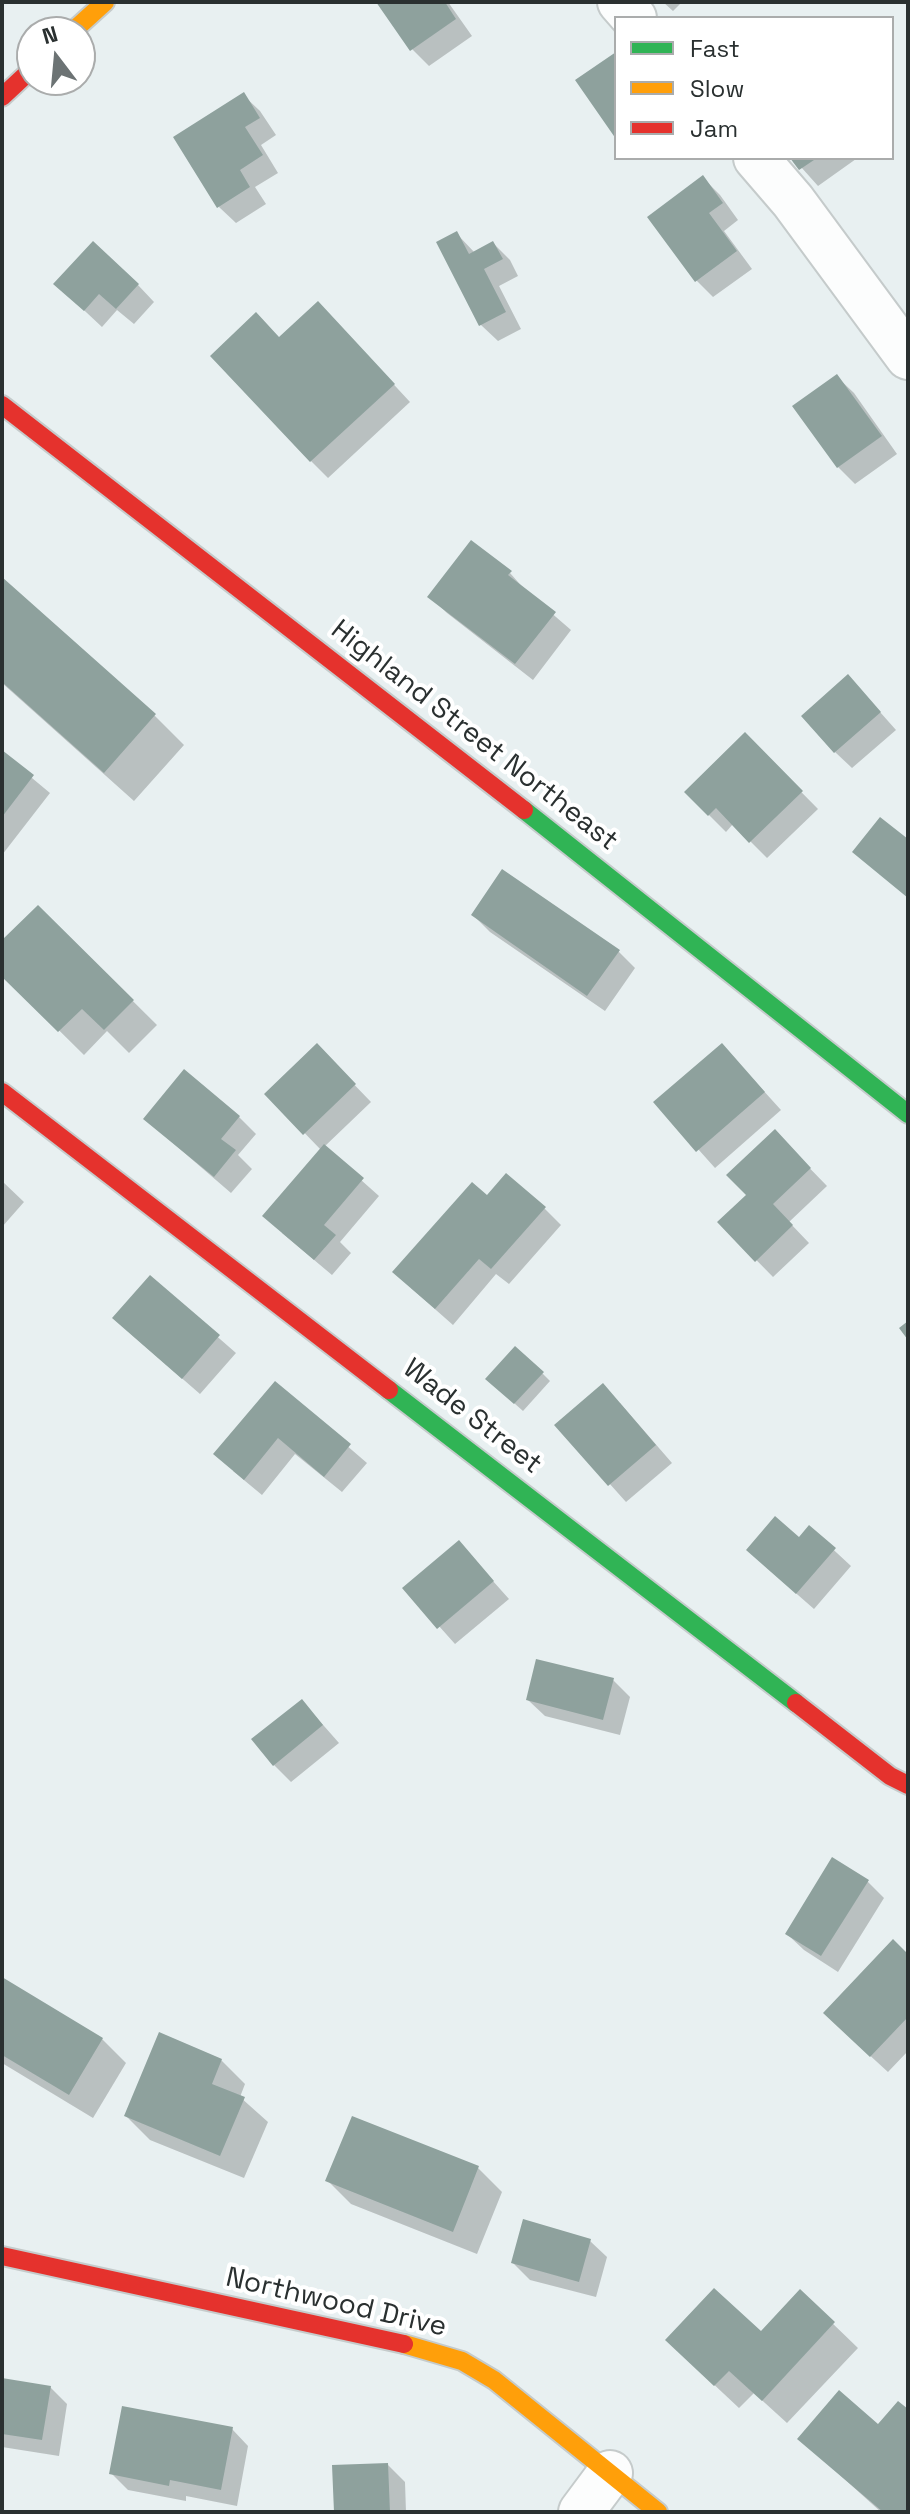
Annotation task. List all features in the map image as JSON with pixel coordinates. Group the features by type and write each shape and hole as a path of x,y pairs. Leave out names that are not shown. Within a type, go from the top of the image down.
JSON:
{"street":[{"path":"90,16 105,2"},
{"path":"758,160 793,201 908,357"},
{"name":"Highland Street Northeast","path":"2,405 448,750 908,1114"},
{"name":"Wade Street","path":"2,1092 890,1776 908,1785"},
{"name":"Northwood Drive","path":"2,2256 421,2348 462,2361 494,2380 658,2512"},
{"path":"581,2512 610,2473"}],"building":[{"path":"376,2 445,2 456,19 410,51"},
{"path":"614,53 614,136 575,80"},
{"path":"244,92 260,118 245,127 263,155 240,170 250,187 217,208 173,137"},
{"path":"792,160 814,160 799,170"},
{"path":"703,175 723,203 709,213 737,251 695,282 647,217"},
{"path":"457,231 469,254 493,241 503,259 484,269 506,312 479,326 436,242"},
{"path":"93,241 139,284 116,309 99,294 84,311 53,284"},
{"path":"318,301 395,384 310,462 210,356 256,312 279,337"},
{"path":"837,374 882,436 837,468 792,406"},
{"path":"471,540 512,571 508,575 556,612 515,664 427,597"},
{"path":"2,577 156,714 104,773 2,682"},
{"path":"848,674 881,712 834,753 801,716"},
{"path":"745,732 803,791 749,843 716,808 708,816 684,792"},
{"path":"2,750 34,775 2,817"},
{"path":"880,817 908,839 908,898 852,852"},
{"path":"502,869 620,950 587,996 471,915"},
{"path":"38,905 134,1000 104,1030 82,1009 58,1032 2,977 2,940"},
{"path":"317,1043 356,1084 303,1135 264,1094"},
{"path":"722,1043 765,1092 696,1152 653,1102"},
{"path":"184,1069 240,1116 221,1139 236,1150 214,1177 143,1119"},
{"path":"775,1129 811,1168 773,1204 793,1225 755,1262 717,1222 746,1195 726,1175"},
{"path":"324,1144 364,1178 324,1225 336,1235 314,1260 262,1216"},
{"path":"506,1173 546,1207 491,1269 479,1259 435,1309 392,1272 472,1182 487,1195"},
{"path":"150,1275 220,1335 182,1379 112,1318"},
{"path":"908,1321 908,1340 899,1328"},
{"path":"515,1346 544,1372 514,1404 485,1379"},
{"path":"275,1381 351,1444 324,1477 278,1438 244,1480 213,1454"},
{"path":"603,1383 656,1445 608,1486 554,1425"},
{"path":"775,1516 799,1537 809,1525 836,1548 796,1594 746,1550"},
{"path":"459,1540 494,1581 437,1629 402,1588"},
{"path":"536,1659 614,1678 603,1720 526,1700"},
{"path":"302,1699 323,1725 273,1766 251,1739"},
{"path":"832,1857 869,1880 821,1956 785,1934"},
{"path":"893,1939 908,1954 908,2017 870,2057 823,2013"},
{"path":"2,1977 103,2038 69,2095 2,2055"},
{"path":"159,2032 222,2059 212,2084 245,2097 220,2156 124,2116"},
{"path":"352,2116 479,2166 453,2232 325,2181"},
{"path":"523,2219 591,2239 579,2282 511,2263"},
{"path":"714,2288 761,2331 800,2289 835,2322 762,2401 729,2371 714,2386 665,2340"},
{"path":"2,2378 51,2386 42,2440 2,2434"},
{"path":"839,2390 878,2424 898,2401 908,2409 908,2512 883,2512 797,2439"},
{"path":"122,2406 233,2427 221,2490 170,2480 169,2486 109,2474"},
{"path":"388,2463 390,2512 334,2512 332,2465"}],"traffic: fast":[{"path":"524,810 908,1114"},
{"path":"389,1390 796,1703"}],"traffic: slow":[{"path":"90,16 105,2"},
{"path":"404,2344 462,2361 494,2380 658,2512"}],"traffic: jam":[{"path":"2,97 16,84"},
{"path":"2,405 524,810"},
{"path":"2,1092 389,1390"},
{"path":"796,1703 890,1776 908,1785"},
{"path":"2,2256 404,2344"}]}
